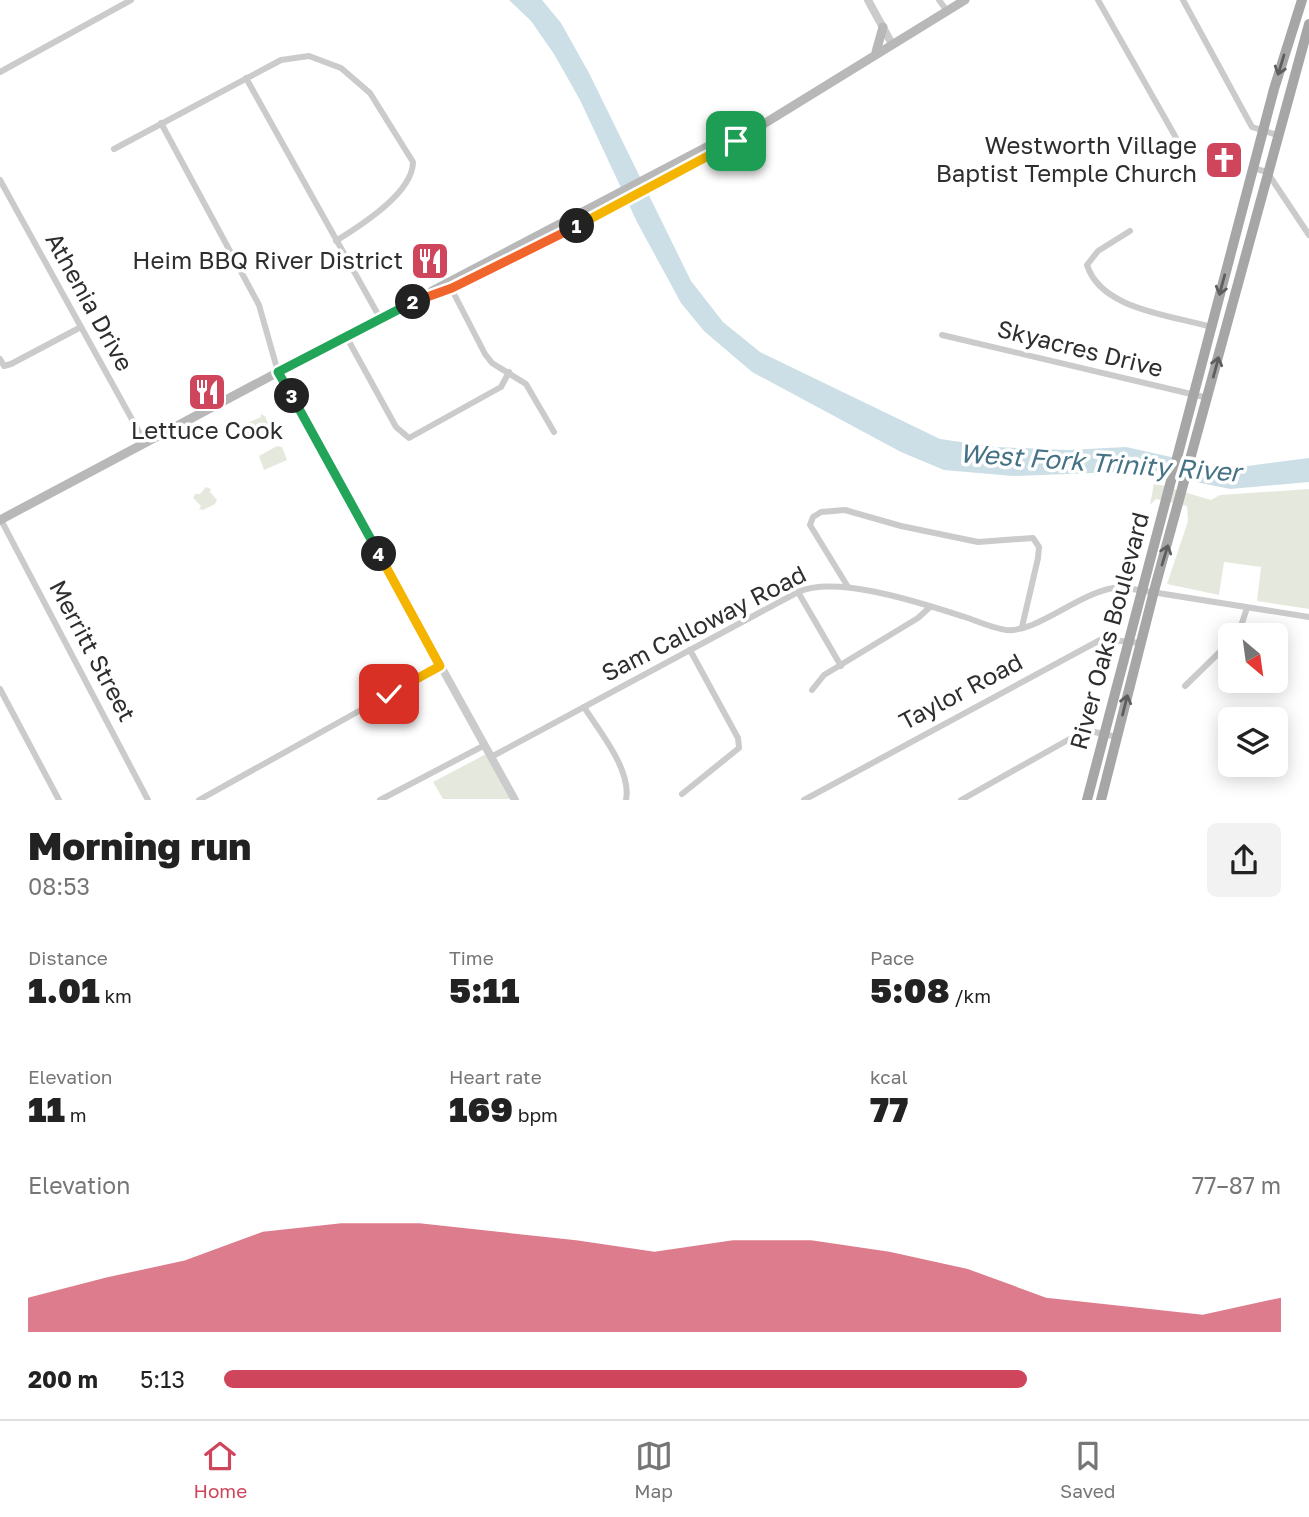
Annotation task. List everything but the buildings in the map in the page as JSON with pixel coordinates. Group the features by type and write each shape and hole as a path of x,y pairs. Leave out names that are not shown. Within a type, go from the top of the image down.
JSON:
{"main road":[{"path":"0,520 380,318 598,210 669,178 736,141 965,0"},
{"name":"River Oaks Boulevard","path":"1087,800 1262,131 1302,0"},
{"name":"River Oaks Boulevard","path":"1101,800 1140,643 1309,24"},
{"path":"875,54 883,27"},
{"path":"598,210 665,169 802,98"},
{"path":"418,299 452,288 468,274"}],"street":[{"path":"0,72 131,0"},
{"path":"868,0 892,44"},
{"path":"939,0 947,11"},
{"path":"1098,0 1179,143"},
{"path":"1184,0 1252,127 1277,135"},
{"path":"114,149 246,78 292,57 317,57 341,68 370,93 412,156 413,171 407,183 379,211 336,241"},
{"path":"246,78 380,318"},
{"path":"161,123 259,305 278,372 515,800"},
{"path":"1253,168 1267,172 1309,235"},
{"name":"Athenia Drive","path":"0,180 145,443"},
{"path":"1130,231 1091,257 1087,265 1091,276 1118,299 1211,327"},
{"path":"452,288 485,354 492,363 526,384 554,432"},
{"path":"0,359 4,366 10,364 82,327"},
{"name":"Skyacres Drive","path":"942,335 1209,398"},
{"path":"346,336 396,427 409,438 501,387 509,372"},
{"path":"848,587 810,525 813,517 821,512 845,510 901,526 978,542 1033,538 1038,547 1038,558 1023,627"},
{"name":"Merritt Street","path":"0,520 148,800"},
{"name":"Sam Calloway Road","path":"491,757 798,592 823,584 848,587 930,607 1006,630 1023,627 1104,588 1142,589 1309,617"},
{"path":"798,592 841,666"},
{"path":"812,690 818,680 918,618 930,607"},
{"path":"1242,623 1247,608"},
{"name":"Taylor Road","path":"804,800 1102,639 1140,643"},
{"path":"682,794 739,748 738,738 690,650"},
{"path":"1185,686 1218,654"},
{"path":"199,800 440,666"},
{"path":"0,689 59,800"},
{"path":"584,707 620,767 628,791 626,800"},
{"path":"961,800 1074,736 1090,731 1116,737"},
{"path":"380,800 485,745"}],"shaded area":[{"path":"261,414 265,416 271,431 248,441 243,431 245,424 261,417"},
{"path":"277,446 282,447 287,460 264,470 259,456"},
{"path":"1154,483 1211,500 1220,495 1309,489 1309,609 1257,601 1261,567 1224,562 1219,595 1167,584 1188,521 1187,506 1156,499 1150,505"},
{"path":"206,487 211,489 210,492 217,500 203,510 199,509 201,506 193,498"},
{"path":"486,754 511,799 443,799 433,782"}],"water":[{"name":"West Fork Trinity River","path":"509,0 542,0 561,23 589,73 691,281 723,322 760,352 940,439 996,447 1067,450 1126,447 1225,469 1309,458 1309,482 1230,489 1143,471 1013,476 944,470 901,452 752,372 704,331 681,303 637,222 580,100 554,54 531,21"}],"place":[{"name":"Westworth Village Baptist Temple Church","path":"1224,160"},
{"name":"Heim BBQ River District","path":"430,261"},
{"name":"Lettuce Cook","path":"207,392"}],"route":[{"path":"389,694 440,666 278,372 418,299 452,288 600,214 736,141"}]}
